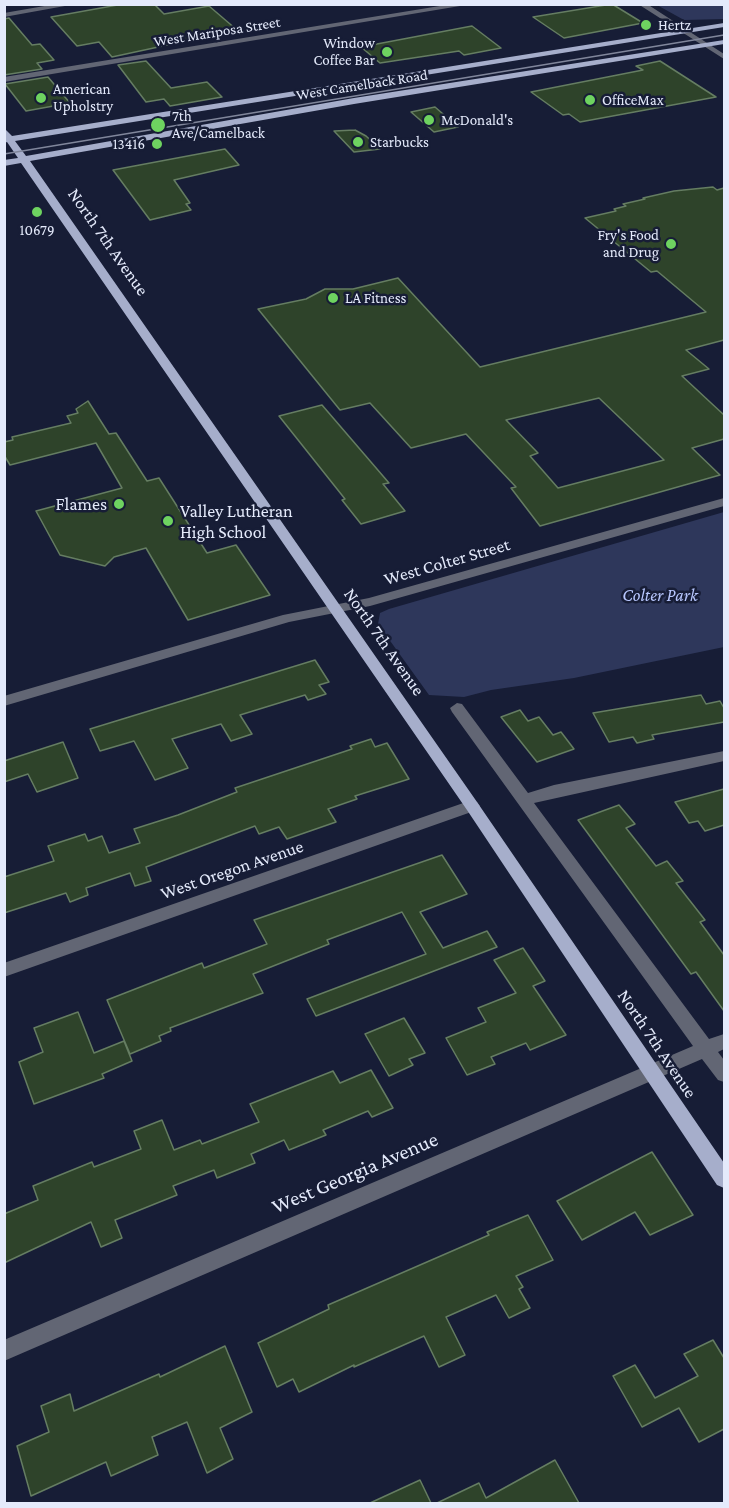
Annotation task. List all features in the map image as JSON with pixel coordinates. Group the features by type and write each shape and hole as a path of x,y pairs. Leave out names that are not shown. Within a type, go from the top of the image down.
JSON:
{"main road":[{"name":"West Camelback Road","path":"6,136 724,25"},
{"name":"West Camelback Road","path":"4,163 319,107 724,42"},
{"name":"North 7th Avenue","path":"6,136 25,159 336,608 724,1179"}],"street":[{"path":"4,15 73,4"},
{"name":"West Mariposa Street","path":"4,80 470,4"},
{"path":"641,4 724,57"},
{"name":"West Colter Street","path":"4,701 288,618 370,602 724,502"},
{"name":"North 7th Avenue","path":"457,708 724,1074"},
{"path":"524,800 554,791 724,756"},
{"name":"West Oregon Avenue","path":"4,970 472,806"},
{"name":"West Georgia Avenue","path":"4,1351 724,1041"}],"green space":[{"path":"657,5 724,5 724,19 684,20"},
{"name":"Colter Park","path":"724,512 724,647 574,678 491,690 464,697 429,695 378,624 380,613 389,609"}],"building":[{"path":"123,4 154,4 164,14 209,6 237,30 112,57 99,42 77,46 51,17"},
{"path":"612,4 643,23 564,38 533,17"},
{"path":"9,18 32,45 40,44 54,60 37,63 42,69 4,75 4,19"},
{"path":"472,26 501,48 464,55 459,51 380,63 361,47"},
{"path":"146,61 171,88 207,82 222,97 170,106 164,99 146,102 118,65"},
{"path":"660,61 716,97 580,122 569,114 563,115 531,92 643,70 636,66"},
{"name":"American Upholstry","path":"48,77 70,103 26,111 5,84"},
{"name":"McDonald's","path":"435,107 458,127 434,132 411,112"},
{"name":"Starbucks","path":"355,130 366,136 380,149 354,152 334,131"},
{"path":"225,149 239,165 174,180 190,203 186,204 191,210 150,220 113,170"},
{"path":"724,188 724,340 686,350 709,369 682,376 724,415 724,439 692,448 720,475 540,526 511,488 516,487 466,434 411,448 370,403 340,410 258,309 306,299 325,289 353,289 398,278 480,367 706,312 657,271 651,272 585,218 616,211 614,209 626,206 623,204 674,191","holes":["599,398 664,460 558,488 530,456 538,453 506,420"]},
{"path":"88,401 109,434 116,433 147,481 159,478 207,553 236,545 270,595 188,620 146,548 114,557 105,566 60,555 36,511 122,488 96,443 10,465 4,455 4,442 13,440 12,437 71,423 67,416 78,413 76,409"},
{"path":"322,405 389,483 383,484 405,511 361,524 342,500 345,499 279,416"},
{"path":"315,660 329,682 319,685 326,694 308,700 305,695 240,715 252,734 231,741 221,724 172,739 188,768 155,780 134,741 100,751 90,729"},
{"path":"701,695 706,704 720,701 724,708 724,722 652,735 654,739 637,743 633,737 609,742 593,713"},
{"path":"520,710 528,721 539,717 553,735 561,732 574,749 537,762 501,717"},
{"path":"371,739 375,747 387,743 409,779 355,796 357,799 328,809 336,822 287,839 279,827 259,834 255,826 146,867 151,881 135,886 130,873 86,888 88,895 70,902 66,893 4,913 4,877 54,861 48,846 85,834 88,841 102,836 109,853 140,843 134,829 237,792 235,788 352,749 350,746"},
{"path":"63,742 78,778 37,792 28,774 4,782 4,761"},
{"path":"724,789 724,825 705,831 698,821 689,823 675,802"},
{"path":"619,805 635,824 626,828 656,866 667,861 683,881 676,883 705,920 700,922 724,955 724,1011 696,972 691,974 578,820"},
{"path":"442,855 467,894 420,912 443,948 487,931 497,947 316,1016 307,999 426,954 402,912 327,940 329,944 253,974 263,993 170,1028 171,1031 159,1036 161,1041 130,1054 107,1000 202,963 204,968 267,944 254,920"},
{"path":"523,948 545,981 533,986 566,1035 530,1050 526,1043 491,1057 495,1064 467,1075 446,1038 486,1022 478,1008 516,993 494,960"},
{"path":"78,1012 94,1053 124,1041 132,1061 102,1074 104,1078 34,1104 19,1062 43,1052 34,1028"},
{"path":"404,1018 425,1053 409,1059 413,1065 389,1076 365,1034"},
{"path":"371,1070 393,1108 372,1117 368,1111 323,1130 326,1135 289,1150 284,1140 251,1154 255,1163 217,1178 214,1170 173,1186 177,1195 115,1220 122,1238 101,1247 91,1222 4,1263 4,1214 38,1200 33,1186 92,1162 94,1167 141,1149 134,1131 162,1120 174,1150 200,1140 202,1144 259,1122 250,1104 333,1071 340,1083"},
{"path":"652,1152 693,1215 650,1235 635,1212 582,1240 557,1201"},
{"path":"528,1215 553,1260 516,1276 523,1287 519,1289 530,1308 509,1318 496,1295 446,1317 465,1355 439,1367 424,1336 354,1367 354,1365 299,1392 293,1379 277,1387 258,1343 329,1309 328,1305 489,1235 487,1232"},
{"path":"713,1340 724,1358 724,1429 699,1442 679,1408 642,1427 613,1376 635,1365 655,1398 698,1376 684,1354"},
{"path":"225,1346 252,1412 220,1428 233,1459 207,1473 187,1422 152,1437 158,1455 111,1476 106,1462 31,1496 17,1446 49,1432 41,1406 70,1394 74,1411 159,1374 160,1377"},
{"path":"555,1460 579,1503 437,1503 479,1483 486,1498"},
{"path":"420,1480 431,1503 370,1503"}],"tram line":[{"path":"4,154 724,35"}],"place":[{"name":"Hertz","path":"646,25"},
{"name":"Window Coffee Bar","path":"387,52"},
{"name":"American Upholstry","path":"41,98"},
{"name":"OfficeMax","path":"590,100"},
{"name":"McDonald's","path":"429,120"},
{"name":"7th Ave/Camelback","path":"158,125"},
{"name":"Starbucks","path":"358,142"},
{"name":"13416","path":"157,144"},
{"name":"10679","path":"37,212"},
{"name":"Fry's Food and Drug","path":"671,244"},
{"name":"LA Fitness","path":"333,298"},
{"name":"Flames","path":"119,504"},
{"name":"Valley Lutheran High School","path":"168,521"}]}
